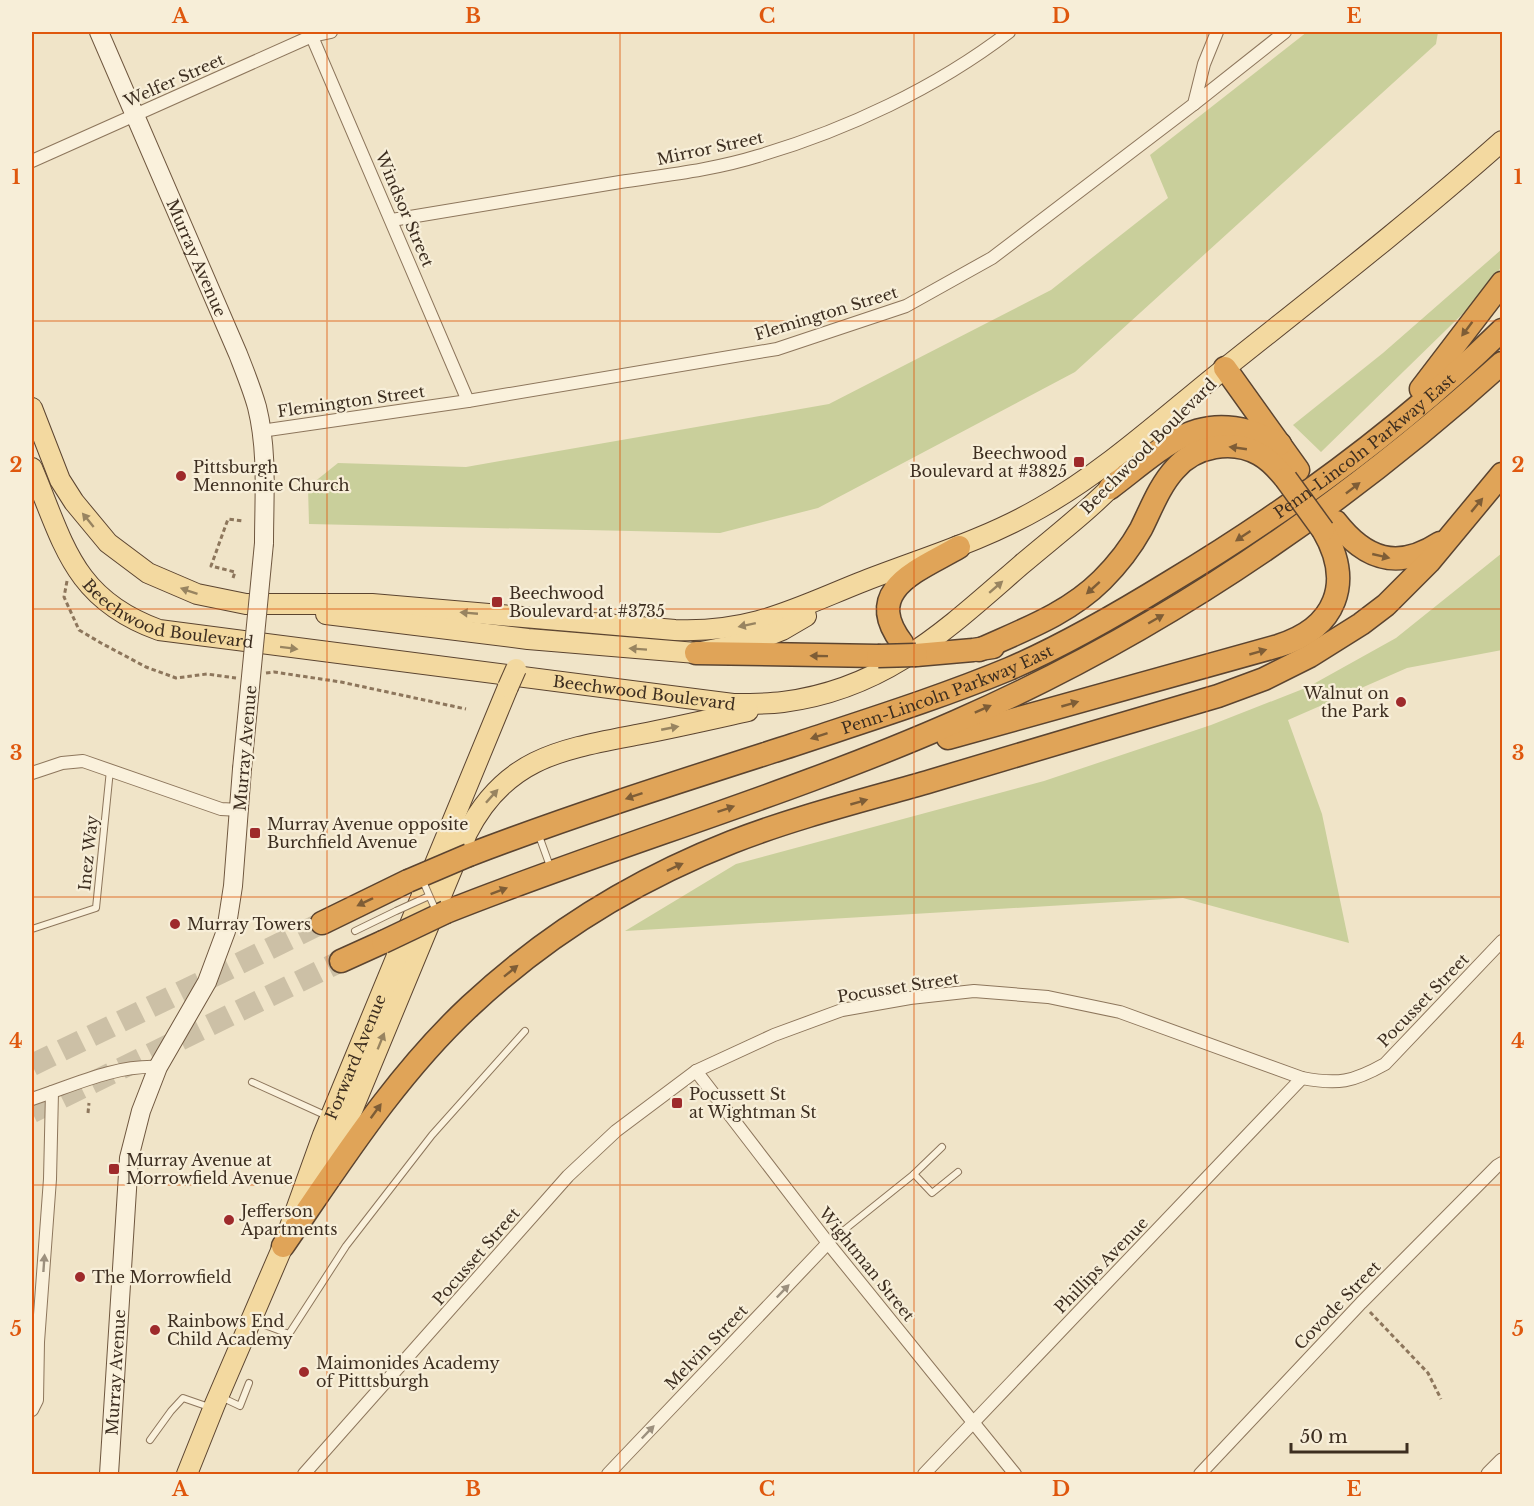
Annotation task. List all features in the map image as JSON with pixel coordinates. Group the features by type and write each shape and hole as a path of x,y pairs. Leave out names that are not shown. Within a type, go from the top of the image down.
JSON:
{"highway":[{"path":"1372,443 1411,402 1503,283"},
{"name":"Penn-Lincoln Parkway East","path":"341,962 383,942 469,855 536,830 951,692 1037,655 1143,599 1283,509 1372,443 1503,330"},
{"name":"Penn-Lincoln Parkway East","path":"322,923 428,896 552,871 852,764 955,722 1016,694 1107,647 1203,591 1278,542 1343,496 1431,426 1503,363"},
{"path":"1225,368 1280,444 1292,474 1329,526 1368,552 1386,558 1407,558 1418,555 1451,535"},
{"path":"1110,488 1170,442 1192,431 1218,426 1232,427 1248,430 1280,444"},
{"path":"976,650 1056,615 1092,589 1115,566 1133,542 1168,477 1192,455 1203,450 1225,446 1248,449 1292,474"},
{"path":"283,1246 379,1107 447,1028 524,960 610,901 701,855 764,831 1218,696 1264,679 1310,656 1369,617 1408,585 1503,474"},
{"path":"852,764 1266,649 1299,637 1310,631 1326,615 1332,605 1338,585 1339,574 1329,526"},
{"path":"909,649 896,635 888,618 887,610 892,592 905,579 959,547"},
{"path":"696,653 878,656 909,649 976,650 1064,627 1143,599"}],"main road":[{"name":"Murray Avenue","path":"99,32 238,354 257,408 265,475 264,543 228,920 219,954 207,982 158,1068 141,1111 129,1158 109,1474"},
{"name":"Beechwood Boulevard","path":"32,408 60,480 74,502 108,543 148,573 197,594 246,604 372,604 675,630 710,630 765,621 861,582 959,547 1028,515 1074,487 1225,368 1503,141"},
{"name":"Beechwood Boulevard","path":"32,468 73,564 94,592 124,615 159,630 711,702 733,704 783,702 827,692 862,680 902,661 919,650 952,625 1110,488 1225,368"},
{"path":"32,502 54,521"},
{"path":"246,604 528,639 696,653 752,642 768,636 795,623 861,582"},
{"name":"Forward Avenue","path":"187,1474 215,1402 283,1246 330,1117 528,639"},
{"path":"283,1246 339,1142 467,833 491,796 521,769 557,752 693,724 783,702"}],"street":[{"name":"Welfer Street","path":"32,160 311,34 331,32"},
{"name":"Mirror Street","path":"392,220 702,169 758,156 844,126 892,104 1009,32"},
{"path":"1194,104 1204,64 1217,32"},
{"name":"Flemington Street","path":"261,431 468,401 777,349 906,306 992,258 1285,32"},
{"name":"Windsor Street","path":"311,34 468,401"},
{"path":"32,773 62,762 83,761 221,808 240,810"},
{"name":"Pocusset Street","path":"304,1474 568,1176 616,1131 696,1071 774,1035 842,1010 910,998 974,992 1048,997 1120,1012 1302,1078 1329,1083 1363,1076 1385,1064 1503,941"},
{"path":"32,1099 130,1067 158,1068"},
{"name":"Wightman Street","path":"696,1071 828,1243 1015,1474"},
{"name":"Phillips Avenue","path":"924,1474 1302,1078"},
{"path":"32,1410 37,1400 38,1342 50,1179 52,1092"},
{"name":"Covode Street","path":"1200,1474 1361,1303 1497,1166 1503,1163"},
{"name":"Melvin Street","path":"608,1474 828,1243"},
{"path":"1489,1474 1503,1461"}],"lane":[{"name":"Inez Way","path":"32,930 96,908 110,770"},
{"path":"536,830 552,871"},
{"path":"355,930 428,896"},
{"path":"251,1320 289,1334 346,1246 432,1135 525,1031"},
{"path":"252,1082 330,1117"},
{"path":"828,1243 914,1174 942,1147"},
{"path":"914,1174 932,1193 958,1172"},
{"path":"150,1440 183,1398 240,1406 249,1383"}],"path":[{"path":"233,578 235,572 211,566 228,519 243,521"},
{"path":"64,597 79,630 146,667 176,678 207,674 239,678"},
{"path":"265,673 274,672 341,682 466,709"},
{"path":"88,1113 89,1103"},
{"path":"1361,1303 1428,1373 1441,1399"}],"green space":[{"path":"1307,32 1438,32 1436,44 1075,372 818,508 720,533 309,524 308,487 338,463 466,467 829,404 1051,290 1168,198 1150,155"},
{"path":"1502,249 1502,265 1488,289 1321,452 1293,425 1383,353"},
{"path":"1502,553 1502,650 1407,668 1288,720 1322,814 1349,943 1183,898 625,931 736,864 1044,781 1211,725 1308,687 1396,638"}],"tunnel":[{"path":"32,1065 322,923"},
{"path":"32,1112 341,961"}],"place":[{"name":"Beechwood Boulevard at #3825","path":"1079,462"},
{"name":"Pittsburgh Mennonite Church","path":"181,476"},
{"name":"Beechwood Boulevard at #3735","path":"497,602"},
{"name":"Walnut on the Park","path":"1401,702"},
{"name":"Murray Avenue opposite Burchfield Avenue","path":"255,833"},
{"name":"Murray Towers","path":"175,924"},
{"name":"Pocussett St at Wightman St","path":"677,1103"},
{"name":"Murray Avenue at Morrowfield Avenue","path":"114,1169"},
{"name":"Jefferson Apartments","path":"229,1220"},
{"name":"The Morrowfield","path":"80,1277"},
{"name":"Rainbows End Child Academy","path":"155,1330"},
{"name":"Maimonides Academy of Pitttsburgh","path":"304,1372"}]}
